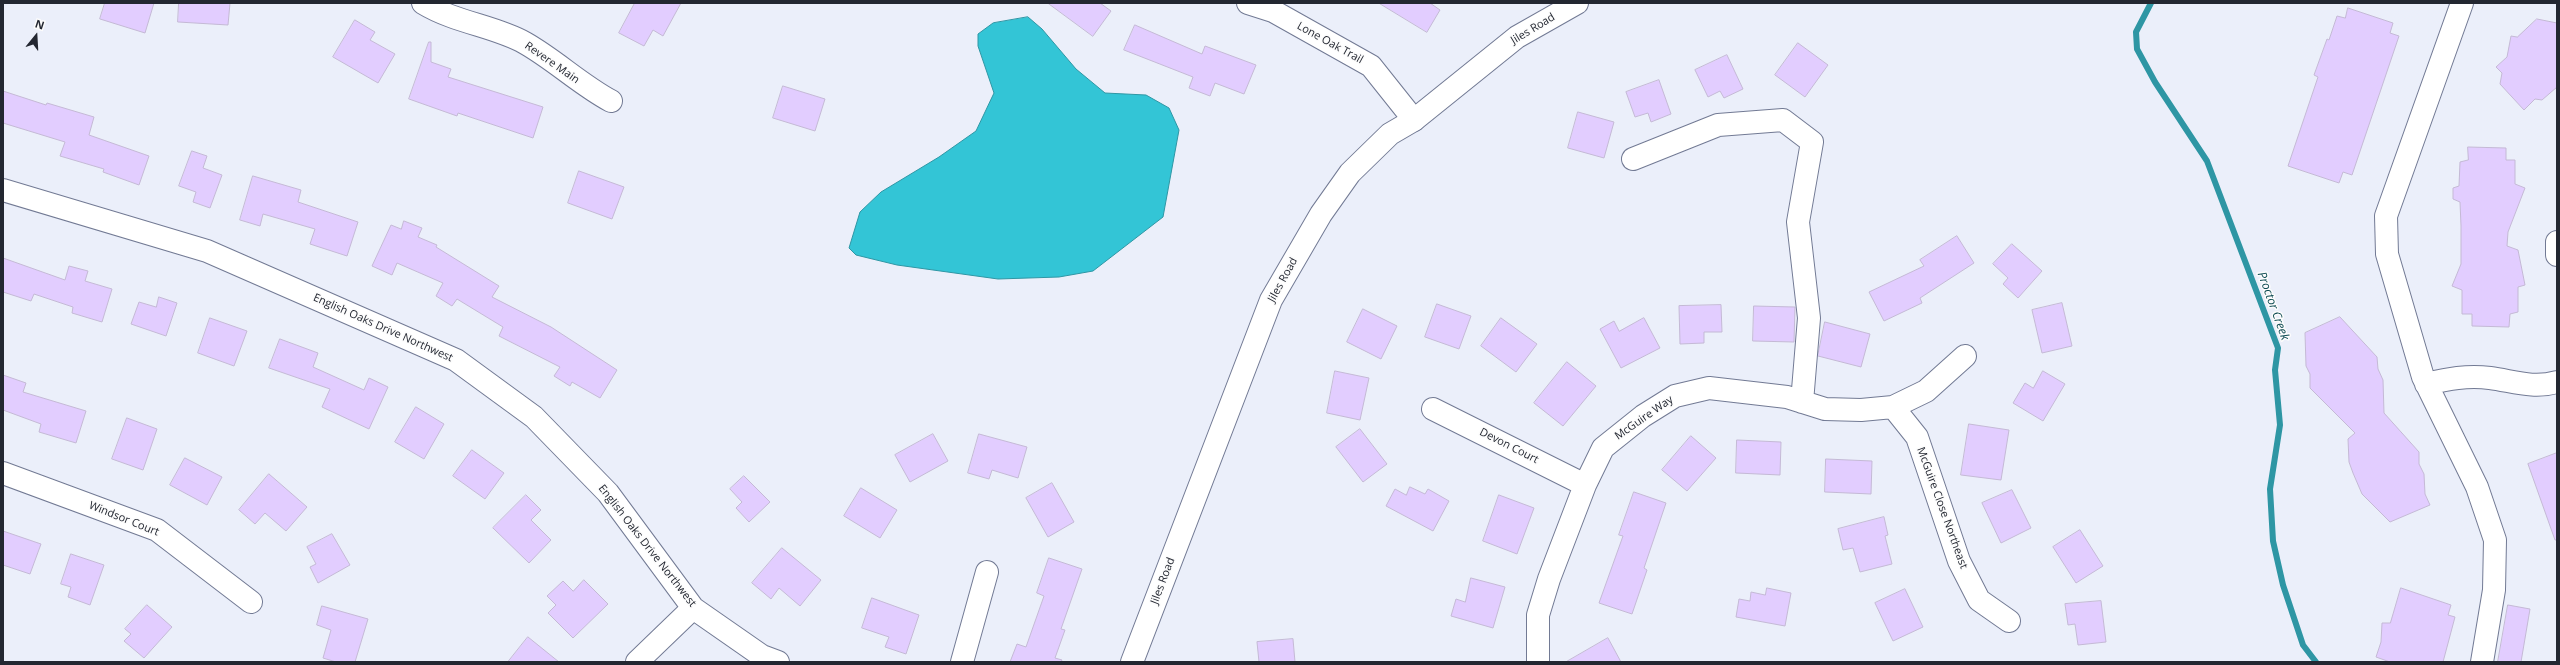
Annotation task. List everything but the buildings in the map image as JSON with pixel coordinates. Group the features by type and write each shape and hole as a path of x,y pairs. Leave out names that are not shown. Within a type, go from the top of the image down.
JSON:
{"street":[{"name":"Revere Main","path":"423,3 440,13 525,43 586,87 612,101"},
{"name":"Lone Oak Trail","path":"1248,3 1275,7 1371,66 1414,120"},
{"name":"Jiles Road","path":"1132,662 1271,300 1321,214 1350,173 1390,134 1414,120 1517,37 1577,3"},
{"path":"2462,3 2386,216 2387,254 2401,307 2426,384 2477,487 2496,540 2494,590 2482,662"},
{"path":"1634,159 1718,125 1783,120 1812,142 1798,222 1809,318 1802,402"},
{"name":"English Oaks Drive Northwest","path":"3,190 207,251 456,360 534,417 608,494 693,608 762,656 778,662"},
{"path":"2557,242 2557,255"},
{"name":"McGuire Way","path":"1538,662 1538,616 1549,579 1585,485 1603,448 1643,416 1675,396 1709,388 1750,391 1787,397 1825,409 1861,410 1894,407 1926,391 1965,356"},
{"path":"2426,384 2460,377 2490,378 2533,386 2557,382"},
{"name":"McGuire Close Northeast","path":"1894,407 1917,437 1959,561 1980,600 2009,621"},
{"name":"Devon Court","path":"1432,409 1585,485"},
{"name":"Windsor Court","path":"3,473 157,530 251,602"},
{"path":"962,662 987,572"},
{"path":"637,662 693,608"}],"water":[{"path":"1028,17 1042,29 1076,69 1105,93 1146,95 1169,108 1179,130 1163,217 1093,271 1059,277 998,279 897,265 856,255 849,248 860,212 881,192 939,157 976,131 994,93 978,46 978,34 993,23"}],"waterway":[{"name":"Proctor Creek","path":"2151,3 2136,32 2137,49 2155,82 2207,161 2278,348 2275,370 2280,425 2270,489 2273,541 2283,585 2303,645 2316,662"}]}
